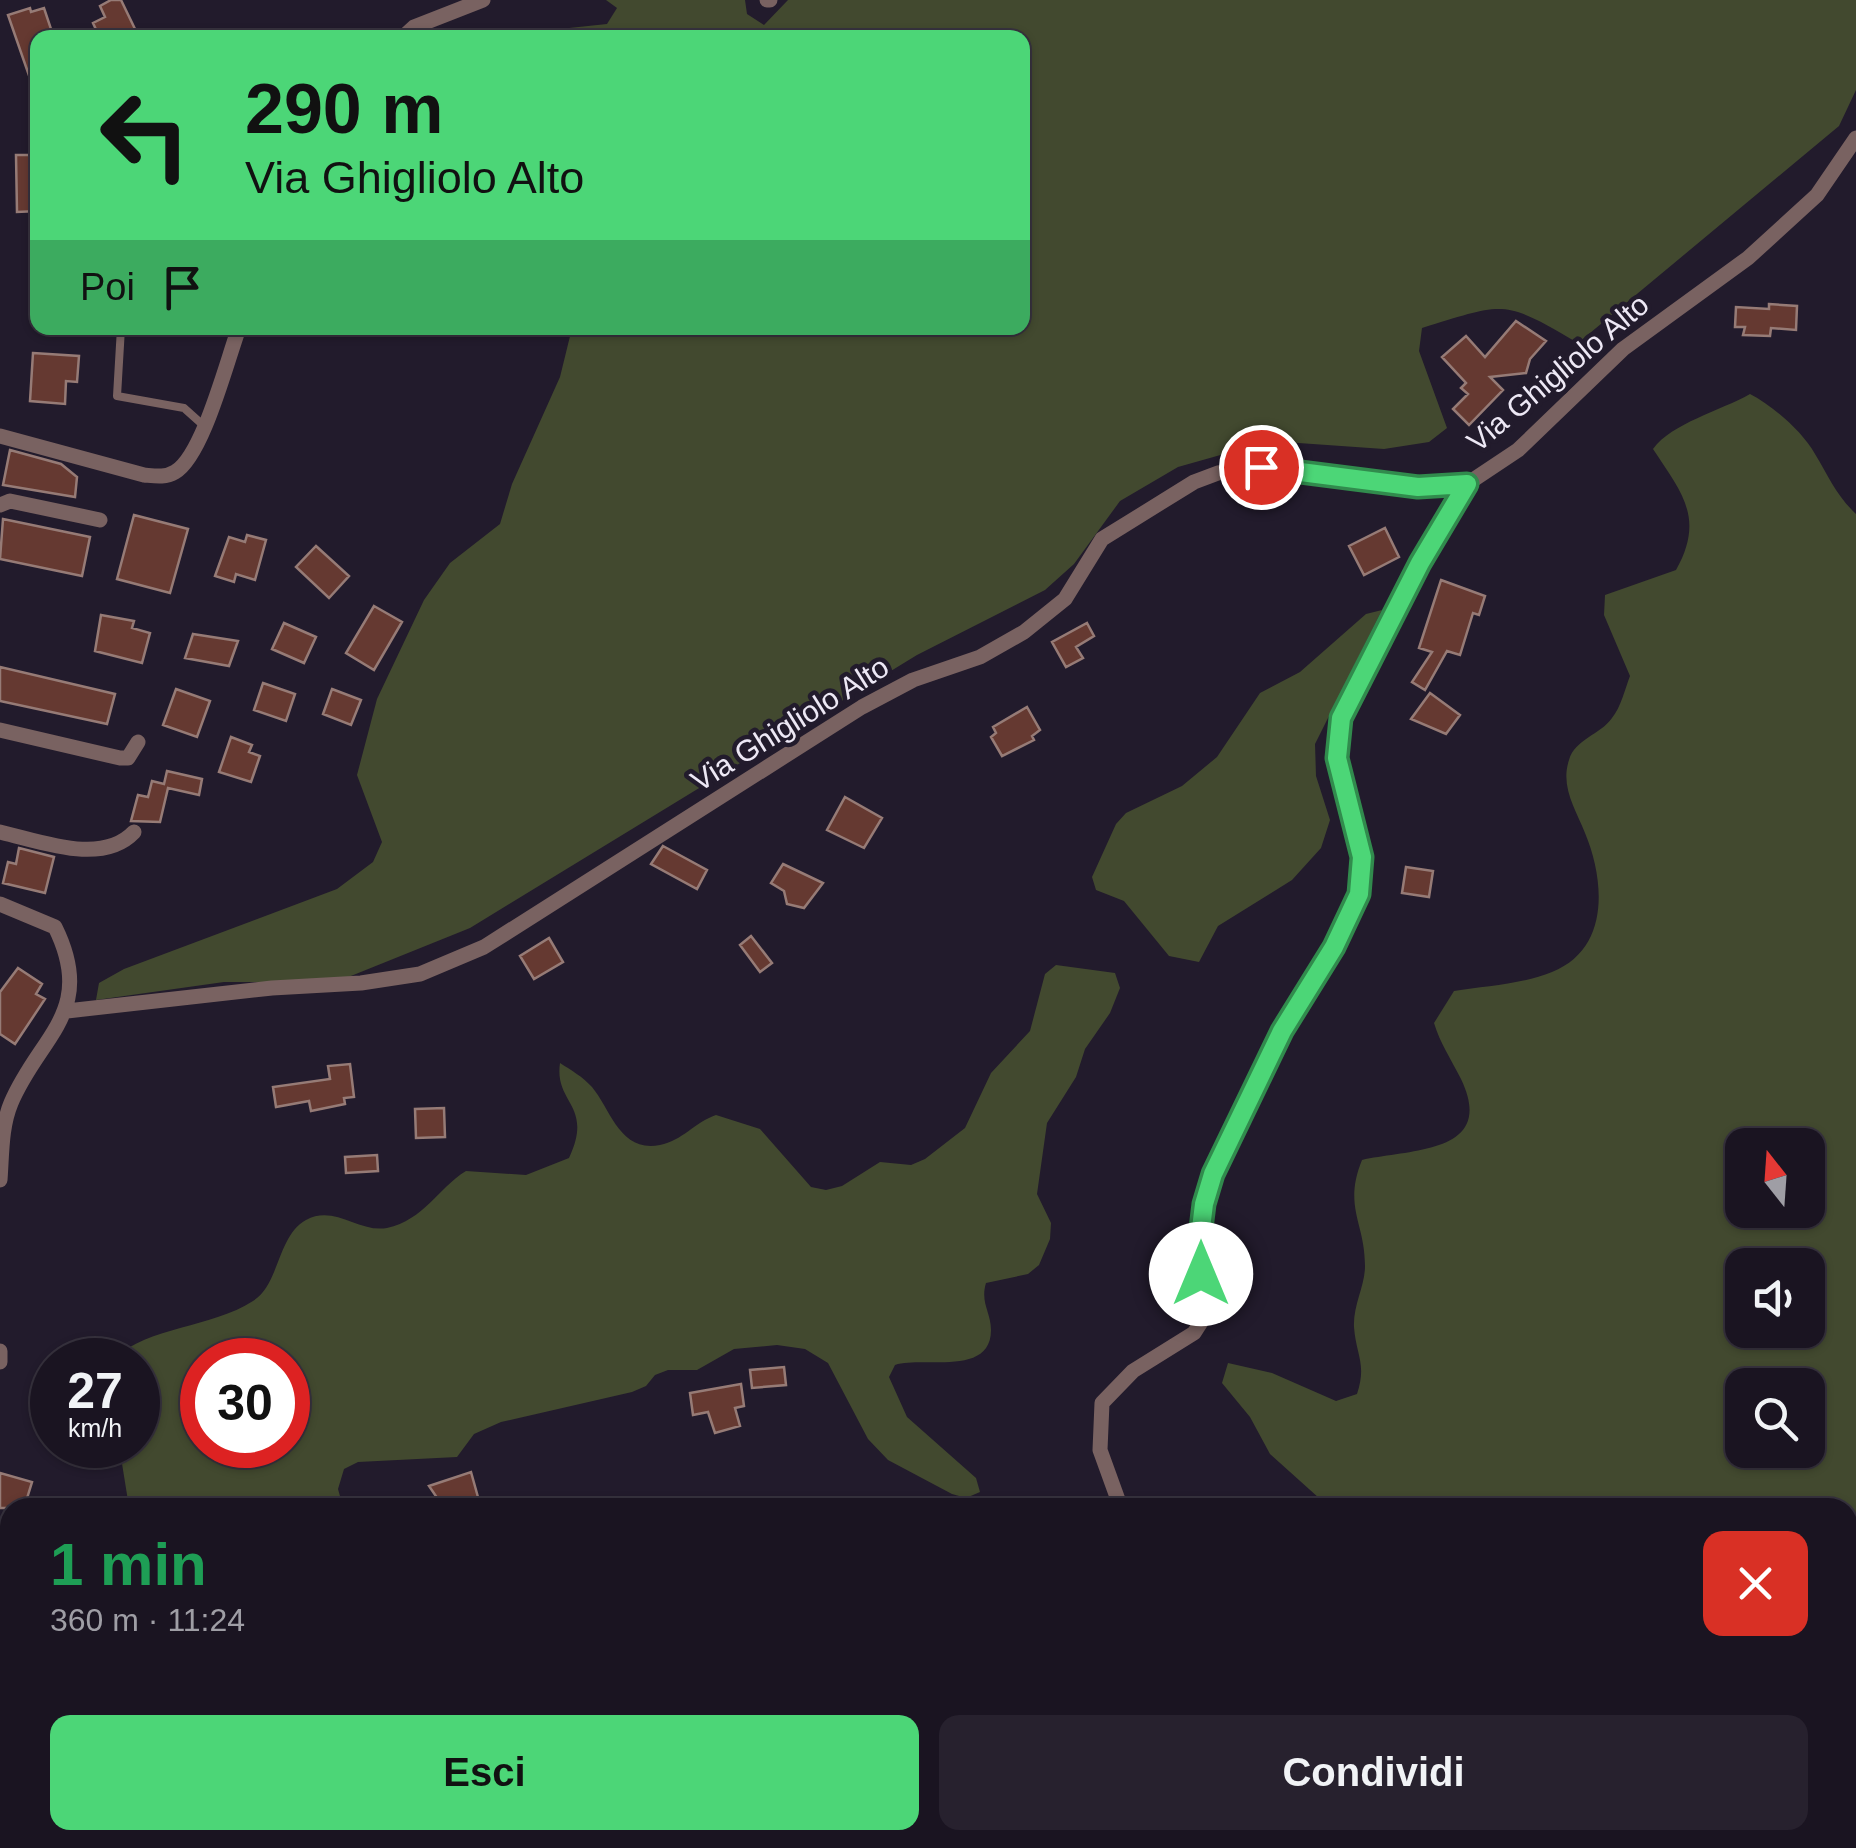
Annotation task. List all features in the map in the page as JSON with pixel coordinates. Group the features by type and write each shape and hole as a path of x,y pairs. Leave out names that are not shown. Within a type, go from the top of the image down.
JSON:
{"street":[{"path":"412,30 483,0"},
{"name":"Via Ghigliolo Alto","path":"67,1012 272,988 361,984 420,974 484,947 845,717 913,680 980,657 1024,632 1064,600 1102,539 1218,472 1261,467 1418,487 1467,484 1518,450 1624,349 1748,258 1816,195 1856,138"},
{"path":"0,436 163,477 188,460 236,335"},
{"path":"1117,1498 1100,1450 1102,1402 1133,1371 1194,1333 1203,1319 1198,1253 1204,1204 1213,1174 1282,1031 1334,947 1359,894 1362,857 1337,758 1341,718 1420,563 1467,484"},
{"path":"0,505 10,501 100,520"},
{"path":"0,730 120,758 128,758 138,742"},
{"path":"0,832 95,850 114,848 134,832"},
{"path":"0,904 55,927 69,986 67,1012 12,1101 4,1124 0,1180"},
{"path":"0,1351 0,1362"}],"lane":[{"path":"121,335 117,396 184,408 204,425"}],"green space":[{"path":"606,0 745,0 747,14 764,25 788,0 1856,0 1856,90 1839,126 1578,343 1533,318 1503,309 1471,313 1422,328 1419,351 1447,428 1429,442 1384,449 1270,441 1178,467 1120,501 1074,564 1045,590 917,655 470,928 336,982 224,982 96,1000 99,983 124,969 337,889 373,862 382,842 357,775 377,699 424,600 450,563 500,524 512,484 560,377 570,335 1030,335 1030,30 567,30 607,24 617,8"},
{"path":"1750,394 1795,428 1856,514 1856,1498 1319,1498 1270,1454 1250,1417 1222,1383 1228,1363 1272,1373 1336,1401 1357,1394 1361,1367 1354,1319 1365,1266 1354,1190 1362,1160 1443,1144 1458,1135 1468,1122 1469,1104 1461,1079 1434,1023 1454,991 1552,972 1571,961 1593,931 1598,912 1596,872 1570,798 1567,770 1577,747 1615,714 1630,676 1604,615 1605,595 1676,570 1685,552 1689,535 1686,506 1653,449 1672,432"},
{"path":"1382,610 1315,744 1316,776 1330,820 1321,848 1292,880 1218,926 1199,962 1169,956 1124,901 1096,890 1092,877 1116,824 1126,813 1182,786 1217,757 1260,693 1300,672 1366,614"},
{"path":"1056,965 1115,973 1120,988 1110,1013 1085,1049 1076,1077 1047,1123 1037,1194 1051,1223 1050,1239 1039,1265 1028,1274 986,1283 984,1296 991,1330 988,1345 980,1354 954,1362 895,1365 889,1377 907,1417 976,1478 980,1492 966,1498 952,1494 888,1460 868,1439 828,1363 805,1349 777,1345 734,1349 697,1370 668,1370 655,1375 646,1386 632,1392 501,1422 474,1434 457,1457 358,1462 344,1469 338,1489 340,1498 128,1498 123,1468 160,1468 160,1338 150,1338 219,1317 253,1301 269,1283 289,1237 306,1220 327,1215 366,1227 387,1228 421,1211 466,1171 526,1175 569,1158 576,1140 576,1115 562,1088 560,1063 592,1087 618,1128 635,1143 668,1143 716,1115 760,1129 811,1187 826,1190 842,1186 880,1162 911,1165 925,1159 965,1128 991,1073 1030,1031 1045,974"}],"building":[{"path":"121,0 135,29 96,30 93,23 105,17 100,6"},
{"path":"44,8 51,30 30,30 30,78 8,15"},
{"path":"16,155 30,155 30,211 17,212"},
{"path":"1769,304 1797,306 1796,330 1771,328 1770,336 1743,335 1745,327 1735,327 1736,307 1769,309"},
{"path":"1516,321 1546,341 1530,359 1526,373 1490,377 1503,390 1469,425 1453,409 1468,394 1461,388 1466,383 1442,357 1466,336 1485,357"},
{"path":"33,353 79,356 77,382 66,381 65,404 30,401"},
{"path":"10,450 61,464 77,477 75,497 3,485"},
{"path":"134,515 188,529 170,593 117,579"},
{"path":"3,519 90,537 82,576 0,559"},
{"path":"1385,528 1399,557 1364,575 1349,546"},
{"path":"247,535 266,540 255,580 236,574 234,582 215,576 229,537 245,542"},
{"path":"316,546 349,576 329,598 296,567"},
{"path":"1441,580 1485,596 1479,615 1473,613 1460,655 1447,651 1425,690 1412,682 1432,652 1419,648"},
{"path":"374,606 402,622 374,670 346,653"},
{"path":"101,615 134,621 132,628 150,633 142,663 95,651"},
{"path":"284,623 316,637 304,663 272,649"},
{"path":"1087,623 1094,636 1076,647 1083,658 1066,667 1052,642"},
{"path":"193,634 238,641 229,666 185,658"},
{"path":"0,667 115,694 107,724 0,701"},
{"path":"263,683 295,694 286,721 254,710"},
{"path":"176,689 210,701 197,737 163,725"},
{"path":"332,689 361,700 351,725 323,714"},
{"path":"1430,693 1460,715 1446,734 1411,719"},
{"path":"1027,707 1040,730 1032,736 1034,740 1002,756 991,737 996,733 993,727"},
{"path":"231,737 252,745 249,752 260,756 251,782 219,772"},
{"path":"167,771 202,779 199,795 168,788 160,822 131,821 138,795 148,797 152,781 164,784"},
{"path":"845,797 882,818 864,848 827,830"},
{"path":"663,846 707,870 697,889 651,864"},
{"path":"19,848 54,857 45,893 3,883 8,862 16,864"},
{"path":"783,864 823,883 804,908 787,904 784,891 771,883"},
{"path":"1406,867 1433,871 1429,897 1402,893"},
{"path":"751,936 772,963 760,972 740,945"},
{"path":"549,938 563,962 534,979 520,956"},
{"path":"18,968 42,984 36,994 45,999 15,1044 0,1034 0,992"},
{"path":"350,1064 354,1097 344,1098 345,1104 311,1111 309,1101 276,1107 273,1087 330,1079 328,1066"},
{"path":"444,1108 445,1137 416,1138 415,1109"},
{"path":"377,1155 378,1171 346,1173 345,1157"},
{"path":"784,1367 786,1385 752,1388 750,1370"},
{"path":"741,1384 744,1406 735,1408 740,1426 715,1433 708,1412 693,1415 690,1393"},
{"path":"471,1472 478,1498 437,1498 429,1486"},
{"path":"0,1473 32,1482 27,1498 0,1498"}],"route":[{"path":"1201,1274 1198,1253 1204,1204 1213,1174 1282,1031 1334,947 1359,894 1362,857 1337,758 1341,718 1420,563 1467,484 1418,487 1261,467"}]}
